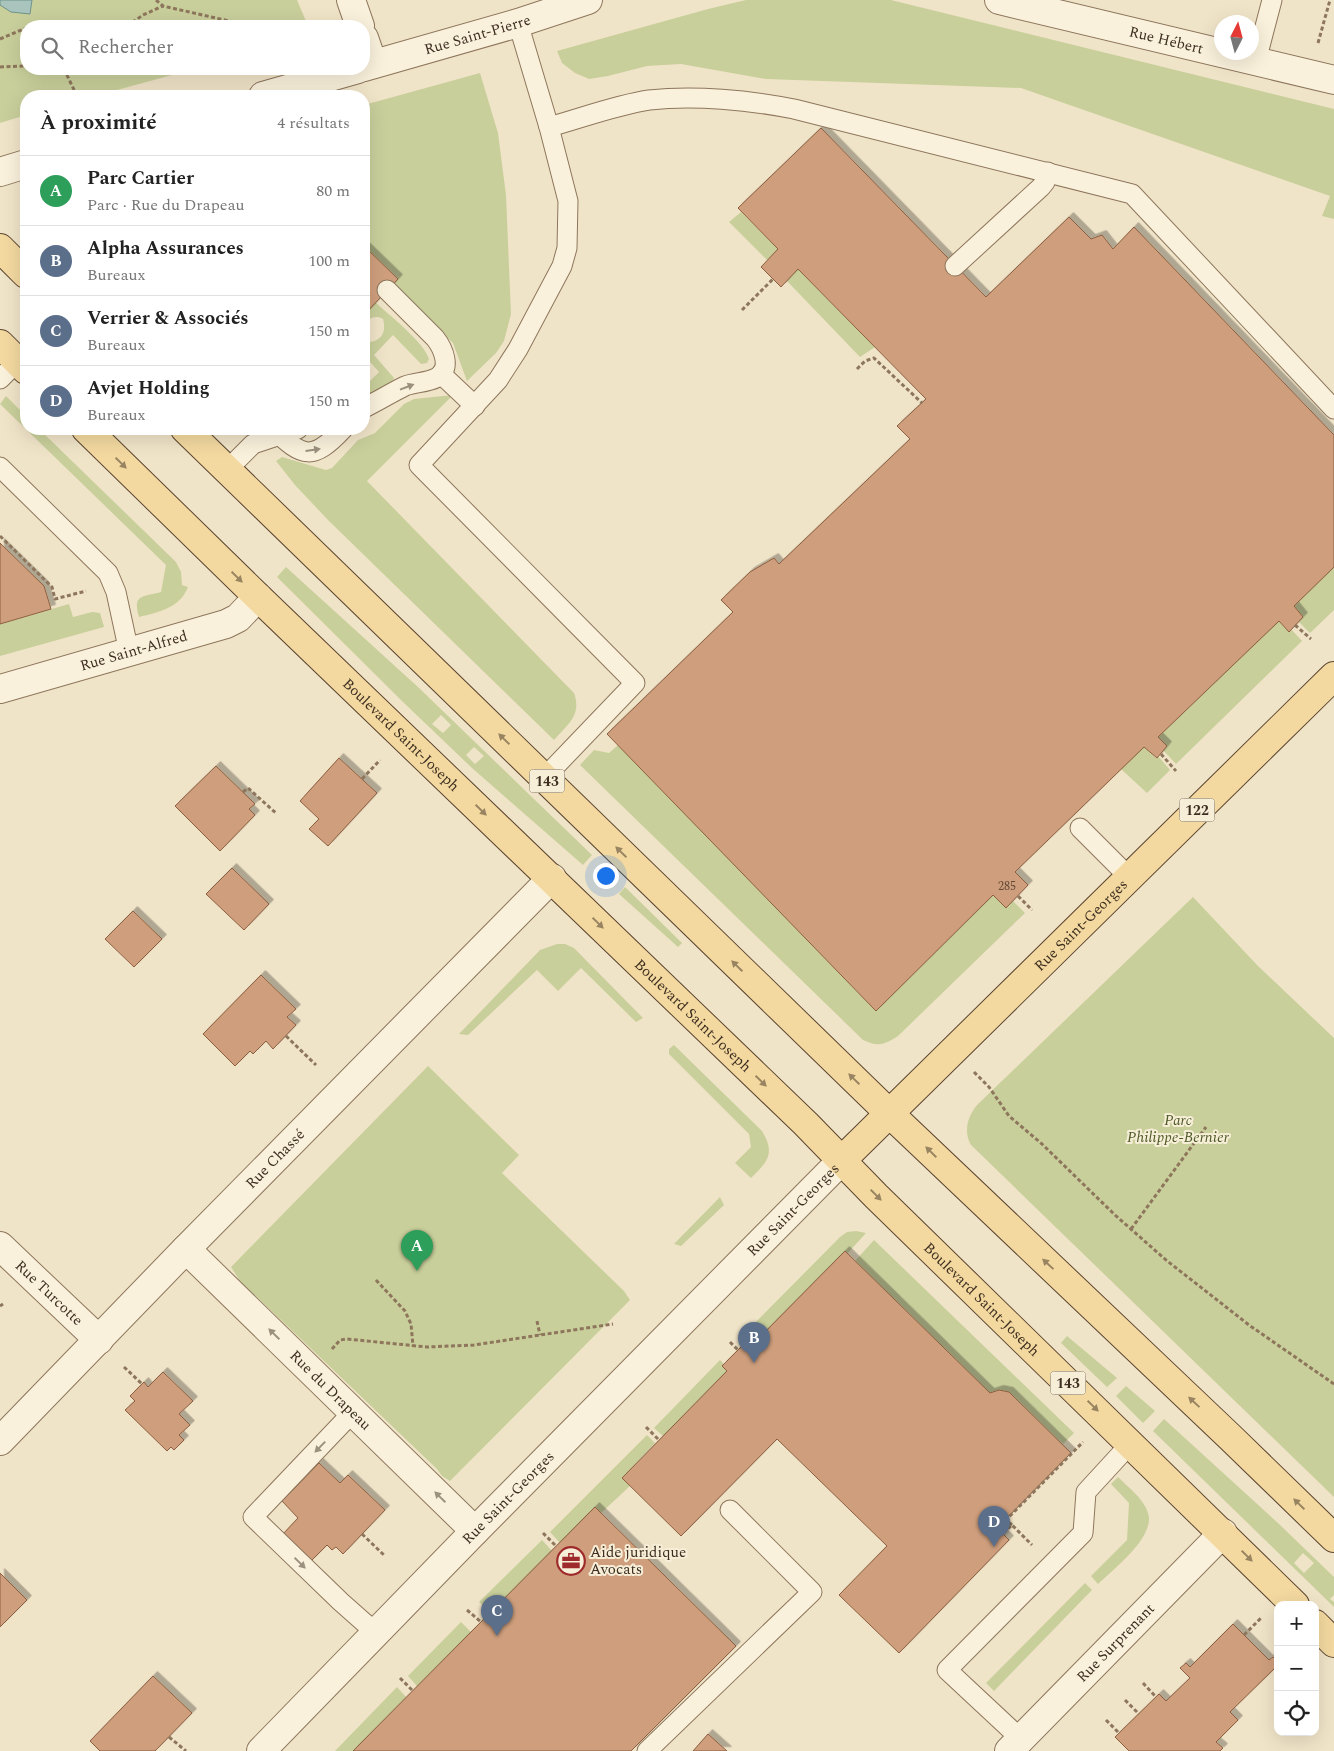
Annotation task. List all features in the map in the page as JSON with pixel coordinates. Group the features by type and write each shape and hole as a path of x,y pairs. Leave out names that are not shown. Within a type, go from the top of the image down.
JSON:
{"main road":[{"path":"0,248 20,268"},
{"name":"Boulevard Saint-Joseph","path":"92,435 842,1160 876,1196 1291,1601"},
{"name":"143","path":"191,435 889,1113 1334,1538"},
{"name":"Rue Saint-Georges","path":"842,1160 1334,676"},
{"path":"1319,1628 1334,1643"}],"street":[{"path":"351,0 358,20"},
{"name":"Rue Saint-Pierre","path":"370,66 518,23 588,0"},
{"name":"Rue Hébert","path":"999,0 1334,80"},
{"name":"Rue Saint-Pierre","path":"284,90 337,75"},
{"path":"0,172 20,166"},
{"name":"Rue Saint-Alfred","path":"0,689 226,624 238,618 258,597"},
{"name":"Rue Chassé","path":"0,1441 186,1249 552,878"},
{"name":"Rue Saint-Georges","path":"261,1751 842,1160"},
{"name":"Rue Turcotte","path":"0,1246 99,1340"},
{"name":"Rue du Drapeau","path":"186,1249 475,1532"},
{"name":"Rue Surprenant","path":"1015,1745 1223,1533"}],"lane":[{"path":"1256,61 1272,0"},
{"path":"518,23 549,127 568,201 567,248 562,266 518,349 498,380 419,464 635,683 544,778"},
{"path":"549,127 650,100 735,100 794,109 1132,194 1334,409"},
{"path":"955,266 1041,187 1045,182 1048,172"},
{"path":"370,405 407,385 436,378 444,368 445,359 441,346 387,290"},
{"path":"441,374 475,406"},
{"path":"228,469 253,444 270,435"},
{"path":"279,435 293,448 306,452 320,450 337,435"},
{"path":"0,467 108,572 116,592 129,652"},
{"path":"1080,828 1129,877"},
{"path":"353,1412 253,1518 376,1633"},
{"path":"1015,1745 947,1670 1083,1533 1086,1492 1131,1444"},
{"path":"647,1751 812,1592 730,1510"}],"path":[{"path":"156,0 163,6 225,20"},
{"path":"1318,45 1330,0"},
{"path":"136,20 163,6"},
{"path":"0,39 20,31"},
{"path":"0,67 20,66"},
{"path":"67,75 73,90"},
{"path":"742,310 773,279"},
{"path":"857,369 865,361 874,358 922,403"},
{"path":"0,536 16,555 52,587 55,599 67,596"},
{"path":"1295,625 1310,639"},
{"path":"1161,754 1176,771"},
{"path":"362,779 383,757"},
{"path":"243,792 248,788 277,814"},
{"path":"1018,896 1032,910"},
{"path":"286,1036 316,1065"},
{"path":"989,1087 1009,1116 1042,1144 1131,1230 1201,1289 1334,1384"},
{"path":"1131,1230 1206,1127"},
{"path":"376,1280 406,1311 411,1324 413,1346"},
{"path":"537,1321 540,1335"},
{"path":"340,1340 347,1339 413,1346 474,1345 613,1324"},
{"path":"730,1342 738,1350"},
{"path":"124,1367 142,1384"},
{"path":"646,1427 659,1440"},
{"path":"1051,1565 1006,1520 1085,1439"},
{"path":"1002,1533 1012,1524"},
{"path":"542,1533 556,1546"},
{"path":"362,1534 385,1556"},
{"path":"468,1610 481,1622"},
{"path":"1244,1635 1264,1615"},
{"path":"400,1678 413,1691"},
{"path":"1143,1683 1156,1697"},
{"path":"1125,1700 1139,1714"},
{"path":"1106,1720 1119,1734"},
{"path":"169,1736 186,1751"}],"green space":[{"path":"0,0 297,0 305,20 20,20 20,75 172,75 117,90 20,90 20,117 0,123"},
{"path":"746,0 891,0 1334,109 1334,219 1322,216 1330,196 1021,88 766,79 681,64 647,66 589,79 575,73 562,63 557,51"},
{"path":"480,73 498,133 506,195 511,314 504,341 496,353 467,381 453,343 393,284 398,278 370,252 370,103"},
{"path":"741,212 778,249 767,260 729,222"},
{"path":"798,269 875,347 860,357 787,281"},
{"path":"375,302 397,321 426,352 429,359 427,363 421,364 393,335 374,355 394,378 393,382 370,395 370,381 379,372 370,362 370,342 381,336 384,324 383,319 378,317 370,319 370,308"},
{"path":"453,395 367,481 574,693 576,701 575,713 569,724 554,740 328,520 295,485 276,461 282,457 326,470 332,468 358,440 375,433 404,404 414,399"},
{"path":"6,396 20,410 20,423 0,404"},
{"path":"32,435 45,435 176,562 181,572 182,585 188,587 180,600 168,608 139,617 137,610 138,600 144,596 161,592 166,565"},
{"path":"286,567 418,687 592,855 583,865 472,768 277,577","holes":["441,715 451,725 443,733 432,724","474,747 484,756 475,764 466,755"]},
{"path":"1334,567 1334,610 1310,633 1299,622 1303,617 1294,606"},
{"path":"69,604 73,617 92,612 100,613 104,627 0,656 0,624"},
{"path":"1279,621 1288,631 1291,629 1302,641 1176,764 1163,750 1167,746 1158,737"},
{"path":"618,745 876,1011 993,895 1006,908 1013,901 1025,913 898,1036 881,1044 863,1040 580,765 594,750 609,753"},
{"path":"1144,747 1156,758 1158,756 1170,770 1147,793 1121,769"},
{"path":"625,887 682,943 678,947 619,894"},
{"name":"Parc Philippe-Bernier","path":"1193,897 1258,966 1334,1038 1334,1497 971,1145 967,1134 969,1119 977,1105"},
{"path":"557,944 565,944 574,948 643,1018 636,1022 581,968 558,991 537,970 468,1035 459,1034 540,950"},
{"path":"674,1045 762,1131 768,1146 768,1157 751,1178 735,1163 751,1147 749,1134 669,1054 669,1049"},
{"path":"428,1066 519,1155 502,1173 624,1291 630,1300 450,1481 442,1476 437,1469 240,1281 231,1267"},
{"path":"720,1197 724,1205 681,1246 674,1244"},
{"path":"847,1232 866,1233 847,1254 756,1341 752,1336 749,1338 745,1333 840,1237"},
{"path":"874,1240 1074,1433 1063,1444 1009,1392 999,1390 990,1393 855,1261"},
{"path":"1067,1336 1117,1378 1107,1387 1061,1343"},
{"path":"720,1360 724,1364 722,1366 727,1371 663,1436 654,1428"},
{"path":"1126,1386 1155,1411 1143,1423 1116,1396"},
{"path":"1164,1419 1334,1577 1334,1595 1330,1599 1334,1602 1334,1607 1153,1431","holes":["1303,1553 1314,1563 1304,1573 1294,1563"]},
{"path":"647,1435 655,1443 622,1478 630,1486 601,1513 560,1543 550,1532"},
{"path":"1118,1477 1143,1503 1148,1513 1149,1522 1146,1532 1132,1552 1098,1584 1091,1576 1127,1540 1129,1503 1111,1484"},
{"path":"542,1540 552,1551 491,1612 479,1602"},
{"path":"1085,1583 1092,1590 994,1691 986,1683"},
{"path":"461,1622 471,1632 417,1686 408,1676"},
{"path":"397,1687 406,1697 353,1751 335,1751"}],"water":[{"path":"0,0 32,0 30,14 11,12 0,5"}],"building":[{"path":"821,128 986,297 1069,217 1091,239 1102,235 1113,249 1134,227 1334,435 1334,567 1294,606 1303,617 1289,632 1279,621 1158,737 1167,746 1157,758 1144,747 1015,872 1028,885 1006,908 993,895 876,1011 607,734 733,612 721,600 750,572 774,558 779,564 910,439 897,426 926,399 798,269 781,287 761,267 778,249 738,208"},
{"path":"370,252 398,279 370,309"},
{"path":"0,543 44,586 51,609 0,624"},
{"path":"339,758 377,793 328,846 309,829 319,819 300,801"},
{"path":"216,766 255,804 249,809 255,815 220,851 175,806"},
{"path":"232,868 269,904 244,930 206,894"},
{"path":"133,911 162,939 134,967 105,939"},
{"path":"261,975 296,1009 287,1017 296,1025 273,1049 266,1041 253,1054 250,1051 235,1066 203,1034"},
{"path":"845,1251 990,1393 999,1390 1009,1392 1071,1453 997,1528 1009,1540 899,1653 839,1595 887,1546 777,1439 681,1536 622,1478 727,1371 722,1366 752,1336 756,1341"},
{"path":"163,1372 193,1401 179,1414 190,1425 179,1435 184,1440 174,1450 171,1447 167,1451 125,1410 135,1401 130,1396 144,1382 148,1387"},
{"path":"319,1463 340,1483 348,1475 385,1510 343,1554 336,1547 332,1550 327,1545 310,1562 282,1535 298,1518 282,1501"},
{"path":"595,1507 736,1646 631,1751 353,1751"},
{"path":"0,1573 27,1600 0,1627"},
{"path":"1233,1624 1269,1660 1274,1658 1274,1669 1230,1712 1238,1720 1216,1742 1223,1748 1220,1751 1129,1751 1115,1737 1159,1694 1166,1701 1190,1678 1180,1668 1186,1663 1190,1667"},
{"path":"153,1676 192,1713 155,1751 100,1751 90,1741"},
{"path":"708,1734 727,1751 693,1751"}],"place":[{"name":"Parc Cartier","path":"417,1271"},
{"name":"Alpha Assurances","path":"754,1363"},
{"name":"Avjet Holding","path":"994,1547"},
{"name":"Aide juridique Avocats","path":"571,1561"},
{"name":"Verrier & Associés","path":"497,1636"}]}
